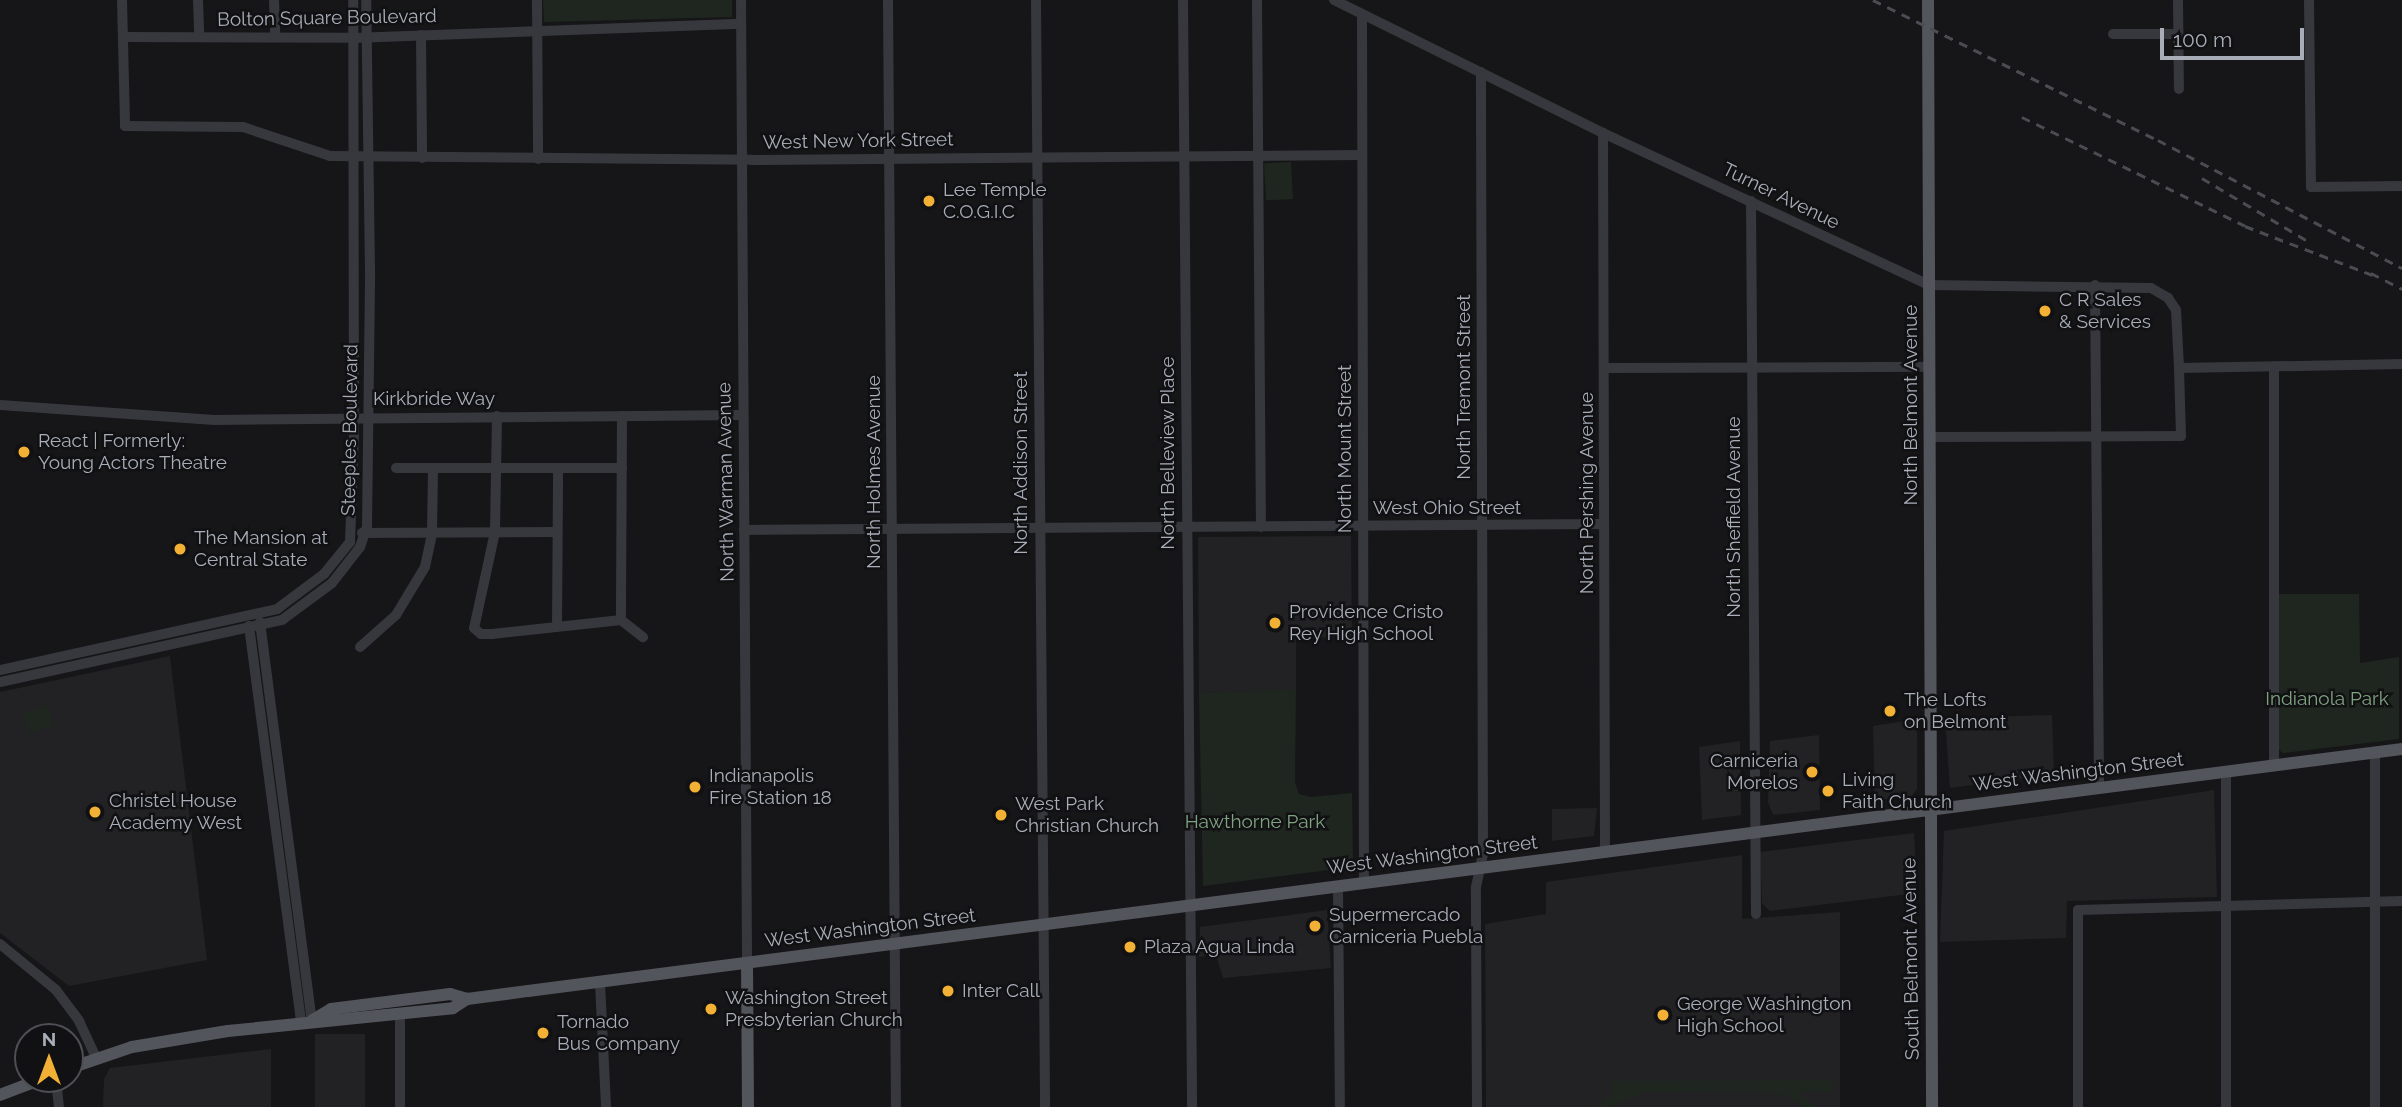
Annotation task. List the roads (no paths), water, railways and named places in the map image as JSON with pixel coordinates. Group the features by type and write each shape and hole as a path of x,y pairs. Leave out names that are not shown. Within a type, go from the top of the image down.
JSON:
{"main road":[{"name":"North Belmont Avenue","path":"1928,0 1929,811"},
{"name":"West Washington Street","path":"307,1021 331,1009 450,994 467,999 747,964 2402,749"},
{"name":"South Belmont Avenue","path":"1929,811 1932,1107"},
{"path":"747,964 747,1107"},
{"name":"West Washington Street","path":"84,1062 132,1047 307,1021 335,1023 453,1008 467,999"}],"street":[{"path":"122,0 123,37"},
{"path":"198,0 199,37"},
{"path":"274,0 275,37"},
{"name":"Steeples Boulevard","path":"0,670 247,619 276,609 324,574 340,557 353,531 353,0"},
{"name":"Steeples Boulevard","path":"0,682 250,630 282,620 332,583 350,565 366,533 369,158 366,0"},
{"path":"537,0 538,159"},
{"name":"North Warman Avenue","path":"741,0 747,964"},
{"name":"North Holmes Avenue","path":"888,0 896,1107"},
{"name":"North Addison Street","path":"1036,0 1041,925 1045,1107"},
{"name":"North Belleview Place","path":"1183,0 1192,1107"},
{"path":"1257,0 1261,527"},
{"name":"Turner Avenue","path":"1334,0 1604,133 1929,285 2138,284 2168,298 2179,323 2179,368"},
{"path":"2178,0 2179,89"},
{"path":"2309,0 2311,187 2402,186"},
{"name":"North Mount Street","path":"1362,14 1364,883"},
{"name":"Bolton Square Boulevard","path":"123,37 367,37 741,24"},
{"path":"2113,34 2178,34"},
{"path":"421,35 422,158"},
{"name":"West New York Street","path":"123,37 125,126 243,127 267,132 321,153 355,158 741,160 1362,155"},
{"name":"North Tremont Street","path":"1477,1107 1476,887 1479,869 1482,525 1481,72"},
{"name":"North Pershing Avenue","path":"1604,133 1605,853"},
{"name":"North Sheffield Avenue","path":"1751,201 1753,833 1756,914"},
{"path":"2095,285 2099,788"},
{"path":"1930,438 2181,436 2179,368 2402,365"},
{"path":"2274,366 2274,766"},
{"path":"1604,368 1930,367"},
{"name":"Kirkbride Way","path":"0,405 214,420 743,415"},
{"path":"497,416 495,532 474,628 481,634 492,634 621,620 643,637"},
{"path":"621,620 622,416"},
{"path":"396,468 622,468"},
{"path":"360,647 396,615 415,590 432,533 433,468"},
{"path":"557,627 558,468"},
{"name":"West Ohio Street","path":"744,530 1604,524"},
{"path":"353,531 557,532"},
{"path":"258,615 307,1021"},
{"path":"247,619 307,1021"},
{"path":"2375,752 2375,1107"},
{"path":"2226,772 2226,1107"},
{"path":"1338,887 1340,1107"},
{"path":"2078,1107 2078,909 2402,901"},
{"path":"0,944 60,995 79,1021 96,1057"},
{"path":"600,982 606,1107"},
{"path":"400,1015 400,1107"}],"railway":[{"path":"1873,0 2158,140 2402,268"},
{"path":"2022,117 2245,226 2378,277"},
{"path":"2202,178 2311,243"},
{"path":"2371,273 2402,289"}],"place":[{"name":"Lee Temple C.O.G.I.C","path":"929,201"},
{"name":"C R Sales & Services","path":"2045,311"},
{"name":"React | Formerly: Young Actors Theatre","path":"24,452"},
{"name":"The Mansion at Central State","path":"180,549"},
{"name":"Providence Cristo Rey High School","path":"1275,623"},
{"name":"The Lofts on Belmont","path":"1890,711"},
{"name":"Carniceria Morelos","path":"1812,772"},
{"name":"Indianapolis Fire Station 18","path":"695,787"},
{"name":"Living Faith Church","path":"1828,791"},
{"name":"Christel House Academy West","path":"95,812"},
{"name":"West Park Christian Church","path":"1001,815"},
{"name":"Supermercado Carniceria Puebla","path":"1315,926"},
{"name":"Plaza Agua Linda","path":"1130,947"},
{"name":"Inter Call","path":"948,991"},
{"name":"Washington Street Presbyterian Church","path":"711,1009"},
{"name":"George Washington High School","path":"1663,1015"},
{"name":"Tornado Bus Company","path":"543,1033"}],"park label":[{"name":"Indianola Park","path":"2327,699"},
{"name":"Hawthorne Park","path":"1255,822"}]}
